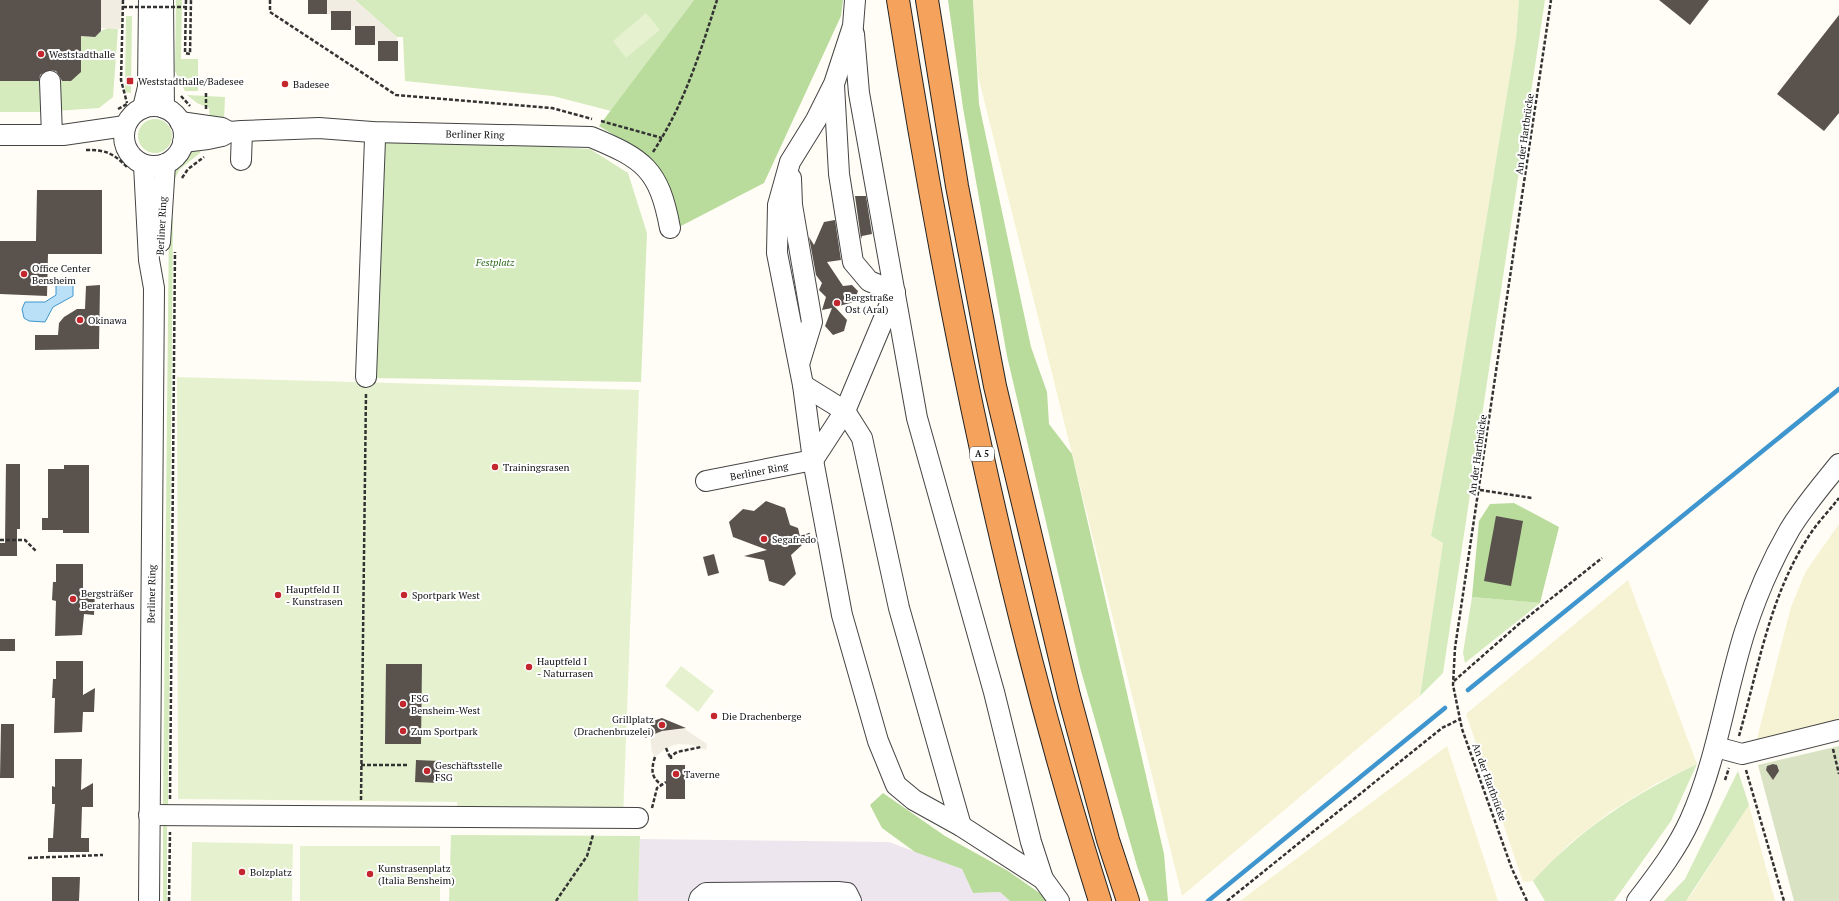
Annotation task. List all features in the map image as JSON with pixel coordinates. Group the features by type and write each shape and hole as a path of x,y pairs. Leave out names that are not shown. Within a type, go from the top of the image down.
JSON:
{"highway":[{"name":"A 5","path":"898,0 930,192 969,397 1043,710 1100,901"},
{"name":"A 5","path":"927,0 957,186 995,386 1069,696 1108,840 1128,901"}],"street":[{"path":"58,135 132,115 134,103 148,87 149,0"},
{"path":"163,0 164,108"},
{"path":"855,0 853,26 859,93 917,418 994,692 1031,842 1042,879"},
{"path":"853,26 834,84 816,120 790,162 778,205 777,253 803,385 813,460 842,615 878,741 896,785 914,800 961,826 1042,879 1059,901"},
{"path":"50,81 58,135"},
{"path":"834,84 839,174 853,262 869,281 895,292"},
{"path":"120,118 125,146 137,170 165,164 177,156 183,142 184,132 180,122 173,113 164,108 134,103"},
{"name":"Berliner Ring","path":"180,122 236,131 319,128 372,132 591,137 619,149 644,165 661,189 670,228"},
{"path":"236,131 241,160"},
{"name":"Berliner Ring","path":"183,142 215,138 236,131"},
{"path":"366,378 375,140 372,132"},
{"path":"0,135 58,135 125,146"},
{"name":"Berliner Ring","path":"154,288 159,266 165,164"},
{"name":"Berliner Ring","path":"137,170 154,288 149,901"},
{"path":"813,460 845,411 895,292"},
{"path":"803,385 845,411 862,438 900,608 961,826"},
{"name":"Berliner Ring","path":"706,481 813,460"},
{"path":"1637,901 1664,866 1731,751 1745,631 1767,576 1790,529 1839,464"},
{"path":"1731,751 1834,732"},
{"path":"149,815 592,818 644,816"},
{"path":"699,901 700,898 706,893 838,892 847,893 852,901"}],"path":[{"path":"120,118 134,103 121,80 123,0"},
{"path":"186,0 185,53 190,54 191,0"},
{"path":"270,0 270,12 396,95 552,108 662,138"},
{"path":"644,165 662,138 691,79 717,0"},
{"name":"An der Hartbrücke","path":"1527,901 1512,869 1460,719 1454,682 1455,648 1480,490 1551,0"},
{"path":"123,7 186,7"},
{"path":"206,93 206,115"},
{"path":"104,150 116,156 128,168 137,170"},
{"path":"179,182 188,169 208,153"},
{"path":"169,901 175,244"},
{"path":"360,816 366,378"},
{"path":"1480,490 1532,498"},
{"path":"1723,785 1731,751 1776,605 1807,538 1839,498"},
{"path":"0,540 25,540 36,551"},
{"path":"1454,682 1519,624 1602,558"},
{"path":"1227,901 1442,728 1460,719"},
{"path":"1834,732 1839,774"},
{"path":"666,748 671,759 671,756 676,752 701,747"},
{"path":"1731,751 1784,901"},
{"path":"655,757 652,776 654,780 661,784"},
{"path":"361,765 408,765"},
{"path":"644,816 654,803 657,788 666,782"},
{"path":"556,901 587,856 593,834 592,818"},
{"path":"28,858 103,855"}],"shaded area":[{"path":"101,0 123,0 122,29 101,28"},
{"path":"327,0 355,0 397,37 397,41 375,41 375,26 351,26 351,11 331,11 331,14 327,14"},
{"path":"973,0 1519,0 1516,39 1455,409 1431,536 1443,543 1420,696 1182,896 978,76"},
{"path":"1839,524 1839,724 1755,746 1791,607 1806,571"},
{"path":"1628,580 1697,764 1657,783 1610,812 1569,844 1533,881 1523,882 1466,714"},
{"path":"685,729 707,744 706,750 692,745 678,744 666,748 655,757 652,752 650,736 662,731"},
{"path":"1447,746 1498,901 1240,901"},
{"path":"1749,805 1775,901 1686,901 1693,892"},
{"path":"640,839 889,842 962,869 973,893 1000,892 1010,901 638,901"}],"green space":[{"path":"176,0 182,0 181,59 198,59 198,91 185,91 175,71"},
{"path":"355,0 694,0 611,111 553,96 405,81 403,37 397,37"},
{"path":"694,0 843,0 841,16 764,183 679,227 670,190 647,155 599,126"},
{"path":"948,0 973,0 979,104 1031,347 1047,392 1049,424 1072,454 1164,854 1168,901 1149,901 1137,866 1081,671 1007,356 963,108"},
{"path":"1519,0 1545,0 1443,673 1420,696 1443,543 1431,536 1455,409 1516,39"},
{"path":"646,13 660,30 626,58 613,41"},
{"path":"126,16 132,16 131,93 125,92"},
{"path":"108,28 118,29 113,97 99,108 41,112 0,112 0,81 71,81 81,72 81,36 94,37 101,31"},
{"path":"187,95 225,97 224,121 210,121 209,108 197,103"},
{"path":"152,119 158,119 162,120 169,126 172,136 171,143 165,150 158,153 152,153 148,152 141,146 138,139 138,133 139,129 145,122"},
{"name":"Festplatz","path":"378,136 590,149 628,173 647,233 641,382 370,378"},
{"path":"194,149 201,150 200,153 180,169 174,180 171,171"},
{"path":"169,218 173,218 168,807 163,807"},
{"name":"Sportpark West","path":"177,377 639,390 623,819 458,814 457,802 178,799"},
{"path":"1514,503 1559,527 1540,603 1472,597 1479,521 1490,504"},
{"path":"1472,597 1540,603 1465,663 1463,653"},
{"path":"681,666 714,691 698,712 665,686"},
{"path":"1839,746 1839,901 1794,901 1758,765"},
{"path":"1697,764 1671,821 1614,901 1545,901 1533,881 1551,862 1609,814 1651,788"},
{"path":"1738,771 1749,805 1686,901 1664,901 1685,879"},
{"path":"883,793 945,836 1008,871 1051,901 1010,901 1000,892 973,893 962,869 915,852 882,828 870,805"},
{"path":"163,825 167,825 167,901 163,901"},
{"path":"451,835 640,836 638,901 449,901"},
{"name":"Bolzplatz","path":"192,842 293,844 292,901 191,901"},
{"name":"Kunstrasenplatz (Italia Bensheim)","path":"300,846 440,846 440,901 300,901"}],"water":[{"path":"60,278 71,280 73,283 73,296 53,307 45,322 29,321 24,318 22,309 25,302 45,302 56,295 56,281"}],"building":[{"name":"Weststadthalle","path":"0,0 101,0 101,31 95,37 81,36 81,72 71,81 62,81 56,71 50,70 40,75 39,81 0,81"},
{"path":"308,0 327,0 327,14 308,14"},
{"path":"1659,0 1709,0 1690,25"},
{"path":"331,11 351,11 351,30 331,30"},
{"path":"1839,15 1839,113 1824,131 1777,94"},
{"path":"355,26 375,26 375,45 355,45"},
{"path":"378,41 398,41 398,61 378,61"},
{"name":"Office Center Bensheim","path":"37,190 102,190 102,254 48,254 47,296 0,294 0,241 36,241"},
{"path":"855,196 866,196 872,234 862,236 861,239"},
{"path":"835,220 841,260 827,262 843,286 852,285 858,291 854,302 835,307 847,320 844,331 833,335 825,326 832,308 822,310 826,297 819,290 822,283 816,275 809,237 814,245 824,222"},
{"name":"Okinawa","path":"100,285 99,349 35,350 35,335 58,335 59,323 64,317 77,309 85,309 86,286"},
{"path":"6,464 20,464 20,529 17,529 17,556 0,556 0,543 5,543"},
{"path":"64,465 89,465 89,533 63,533 63,530 42,530 42,518 48,518 48,469 64,469"},
{"path":"766,501 785,508 790,525 798,528 802,545 791,555 796,574 784,586 769,581 764,560 744,556 767,550 733,537 729,522 743,509 754,511"},
{"path":"1496,516 1523,521 1511,586 1484,581"},
{"path":"714,554 719,573 708,576 703,557"},
{"name":"Bergsträßer Beraterhaus","path":"56,564 83,564 83,598 95,591 94,615 84,614 82,635 55,636 56,601 52,600 53,582 56,582"},
{"path":"0,639 15,639 15,651 0,651"},
{"path":"56,661 83,661 83,695 95,688 94,712 83,712 82,732 54,733 55,698 52,698 53,679 56,679"},
{"name":"FSG Bensheim-West","path":"386,664 422,664 421,744 385,744"},
{"name":"Grillplatz (Drachenbruzelei)","path":"662,718 686,728 662,731 645,738 653,721"},
{"path":"1,724 14,724 14,778 0,778"},
{"path":"55,759 82,759 81,790 93,783 93,807 82,807 81,838 89,838 89,852 48,852 48,838 53,838 55,804 52,804 52,786 55,787"},
{"name":"Geschäftsstelle FSG","path":"416,760 440,761 439,783 415,782"},
{"path":"1773,764 1777,765 1779,771 1773,780 1766,770 1767,766"},
{"name":"Taverne","path":"666,765 685,765 685,799 666,799"},
{"path":"52,877 80,877 79,901 52,901"}],"waterway":[{"path":"1468,690 1839,389"},
{"path":"1208,901 1445,708"}],"place":[{"name":"Weststadthalle","path":"41,54"},
{"name":"Weststadthalle/Badesee","path":"130,81"},
{"name":"Badesee","path":"285,84"},
{"name":"Office Center Bensheim","path":"24,274"},
{"name":"Bergstraße Ost (Aral)","path":"837,303"},
{"name":"Okinawa","path":"80,320"},
{"name":"Trainingsrasen","path":"495,467"},
{"name":"Segafredo","path":"764,539"},
{"name":"Hauptfeld II - Kunstrasen","path":"278,595"},
{"name":"Sportpark West","path":"404,595"},
{"name":"Bergsträßer Beraterhaus","path":"73,599"},
{"name":"Hauptfeld I - Naturrasen","path":"529,667"},
{"name":"FSG Bensheim-West","path":"403,704"},
{"name":"Die Drachenberge","path":"714,716"},
{"name":"Grillplatz (Drachenbruzelei)","path":"662,725"},
{"name":"Zum Sportpark","path":"403,731"},
{"name":"Geschäftsstelle FSG","path":"427,771"},
{"name":"Taverne","path":"676,774"},
{"name":"Bolzplatz","path":"242,872"},
{"name":"Kunstrasenplatz (Italia Bensheim)","path":"370,874"}]}
